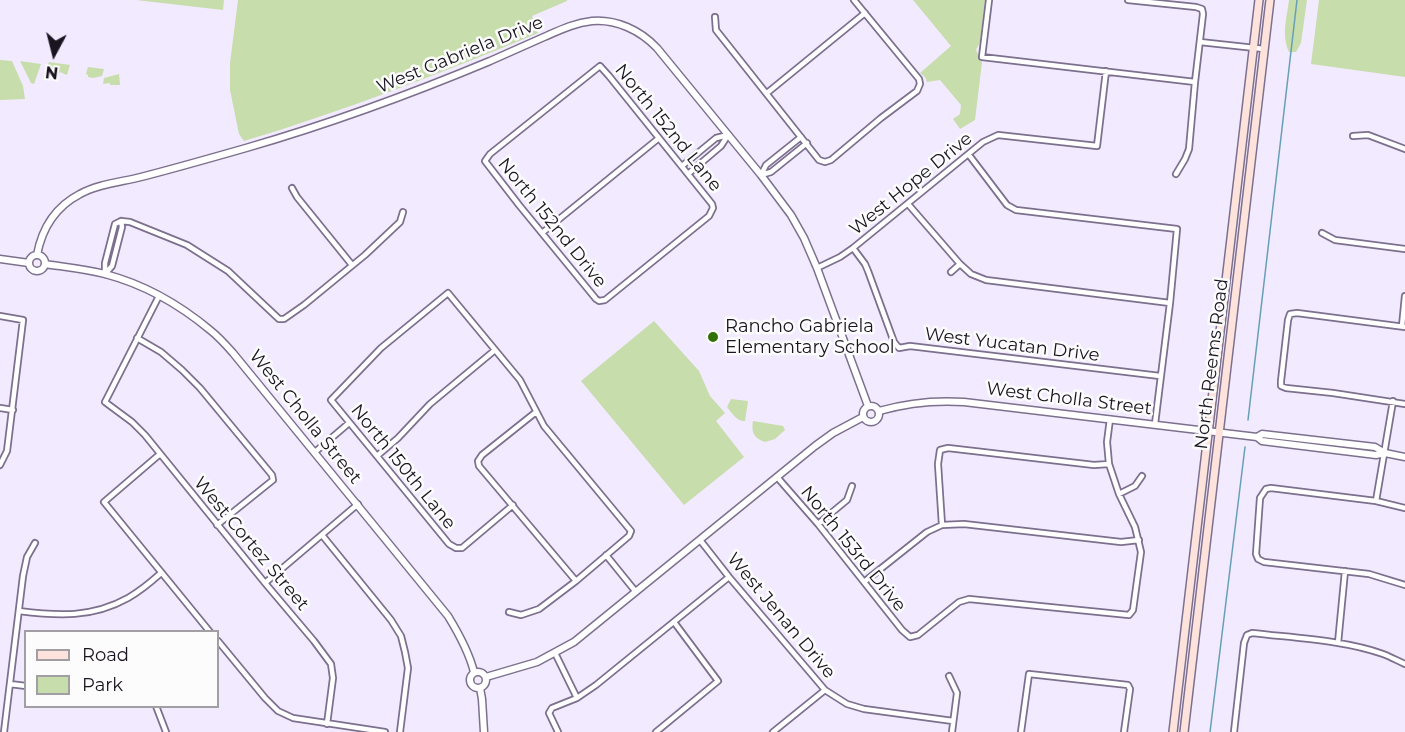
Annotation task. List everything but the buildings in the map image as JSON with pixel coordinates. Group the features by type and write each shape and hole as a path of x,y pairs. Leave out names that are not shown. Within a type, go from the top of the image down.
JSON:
{"main road":[{"name":"North Reems Road","path":"1173,732 1259,0"},
{"name":"North Reems Road","path":"1184,732 1270,0"}],"street":[{"path":"715,17 716,30 819,160 825,162 831,160 917,91 920,84 855,0"},
{"path":"989,0 982,57 1195,82"},
{"path":"1128,0 1202,9 1189,149 1176,174"},
{"path":"767,93 865,13"},
{"name":"West Gabriela Drive","path":"37,255 42,236 54,214 83,192 248,148 346,116 464,72 564,28 583,23 612,22 644,36 657,48 791,215 817,268 867,406"},
{"path":"1200,42 1264,49"},
{"name":"North 152nd Lane","path":"485,161 490,154 600,66 609,76 713,208 709,216 605,300 599,301"},
{"name":"West Hope Drive","path":"817,268 853,248 983,142 998,135 1097,146 1106,71"},
{"path":"682,166 716,138 728,135"},
{"path":"688,174 721,146 728,135"},
{"path":"1353,136 1368,135 1405,149"},
{"path":"761,175 766,165 801,137"},
{"path":"542,233 659,138"},
{"path":"761,175 771,172 807,143"},
{"path":"779,154 784,161"},
{"path":"969,154 1007,205 1016,210 1177,229 1155,424"},
{"name":"North 152nd Drive","path":"485,161 599,301"},
{"path":"292,188 352,265"},
{"path":"908,204 960,264 971,274 986,280 1170,303"},
{"path":"105,274 112,266 123,226 121,221 130,222 187,245 228,271 279,320 284,319 352,265 400,222 403,213"},
{"path":"1322,233 1335,240 1405,249"},
{"name":"West Yucatan Drive","path":"853,248 865,264 894,342 899,348 910,346 1160,376"},
{"path":"37,255 43,257 45,264 38,272 32,270 28,262 31,257 37,255"},
{"path":"0,259 28,262"},
{"name":"West Cholla Street","path":"45,264 105,274 148,290 192,315 212,331 315,452 448,616 462,639 474,672"},
{"path":"951,272 960,264"},
{"name":"North 150th Lane","path":"495,350 448,293 381,348 332,400 449,544 462,548 513,505"},
{"path":"159,296 137,338 161,352 194,382 272,475 273,480 217,525"},
{"path":"1405,296 1403,326 1290,314 1281,386 1405,404"},
{"path":"0,316 23,320 7,451 0,465"},
{"name":"West Cortez Street","path":"137,338 105,402 145,435 331,664 333,678 327,724"},
{"path":"377,456 399,438 430,404 495,350 520,380 544,426 631,531 629,536 576,581 538,609 521,615 509,612"},
{"name":"West Cholla Street","path":"879,411 910,403 950,401 1220,432 1257,437 1262,441 1405,457"},
{"path":"1376,501 1393,401"},
{"path":"867,406 875,407 879,411 879,417 872,422 863,417 867,406"},
{"path":"0,408 13,410"},
{"path":"536,412 482,455 478,461 479,466 576,581"},
{"path":"486,677 537,662 574,642 822,441 863,417"},
{"path":"864,582 927,532 942,525 975,525 1121,542 1139,540 1109,464 1107,442 1110,419"},
{"path":"315,452 349,423"},
{"path":"942,525 938,455 940,450 948,448 1094,465 1109,464"},
{"path":"160,454 104,502 208,630"},
{"path":"1119,494 1135,486 1142,476"},
{"name":"North 153rd Drive","path":"777,477 910,637 918,636 959,602 969,599 1129,615 1133,610 1141,552 1139,540"},
{"path":"818,524 847,500 852,486"},
{"path":"1405,508 1376,501 1266,489 1260,498 1256,554 1258,560 1264,562 1369,574 1405,585"},
{"path":"265,583 358,504"},
{"path":"322,535 391,620 401,636 408,668 400,732"},
{"name":"West Jenan Drive","path":"700,540 825,690 847,704 864,709 953,721"},
{"path":"4,732 27,556 35,543"},
{"path":"606,555 636,592"},
{"path":"1338,643 1345,571"},
{"path":"19,611 46,615 93,612 129,598 161,573"},
{"path":"558,732 549,713 552,708 577,698 596,685 729,577"},
{"path":"656,732 718,681 674,622"},
{"path":"1234,732 1244,643 1247,635 1252,633 1338,643 1383,654 1405,664"},
{"path":"219,642 278,711 293,718 385,732"},
{"path":"555,653 577,698"},
{"path":"474,672 482,673 486,677 486,683 480,688 474,688 470,684 469,679 474,672"},
{"path":"1021,732 1029,674 1128,686 1130,689 1124,732"},
{"path":"949,676 957,693 952,732"},
{"path":"10,684 24,686"},
{"path":"480,688 484,732"},
{"path":"773,732 825,690"},
{"path":"157,708 166,732"}],"green space":[{"path":"136,0 224,0 223,10"},
{"path":"238,0 567,1 532,16 538,33 392,91 244,141 239,134 230,90 230,63"},
{"path":"913,0 985,0 980,42 976,50 982,62 975,120 960,129 953,119 960,114 961,105 940,80 927,82 920,73 951,46"},
{"path":"1289,0 1307,0 1301,43 1296,52 1289,52 1285,39"},
{"path":"1319,0 1405,0 1405,77 1311,64"},
{"path":"0,60 12,61 23,86 25,99 0,100"},
{"path":"20,61 41,64 34,84 31,83"},
{"path":"49,62 70,65 67,75 46,71"},
{"path":"88,67 104,69 102,76 88,77 86,74"},
{"path":"119,74 120,85 103,84 104,78"},
{"path":"654,321 699,371 710,396 725,413 716,421 744,457 684,505 581,381"},
{"path":"731,399 748,401 745,421 737,418 727,407"},
{"path":"753,421 783,426 785,430 775,439 765,442 754,434"}],"waterway":[{"path":"1248,420 1297,0"},
{"path":"1210,732 1245,447"}],"place":[{"name":"Rancho Gabriela Elementary School","path":"713,337"}]}
